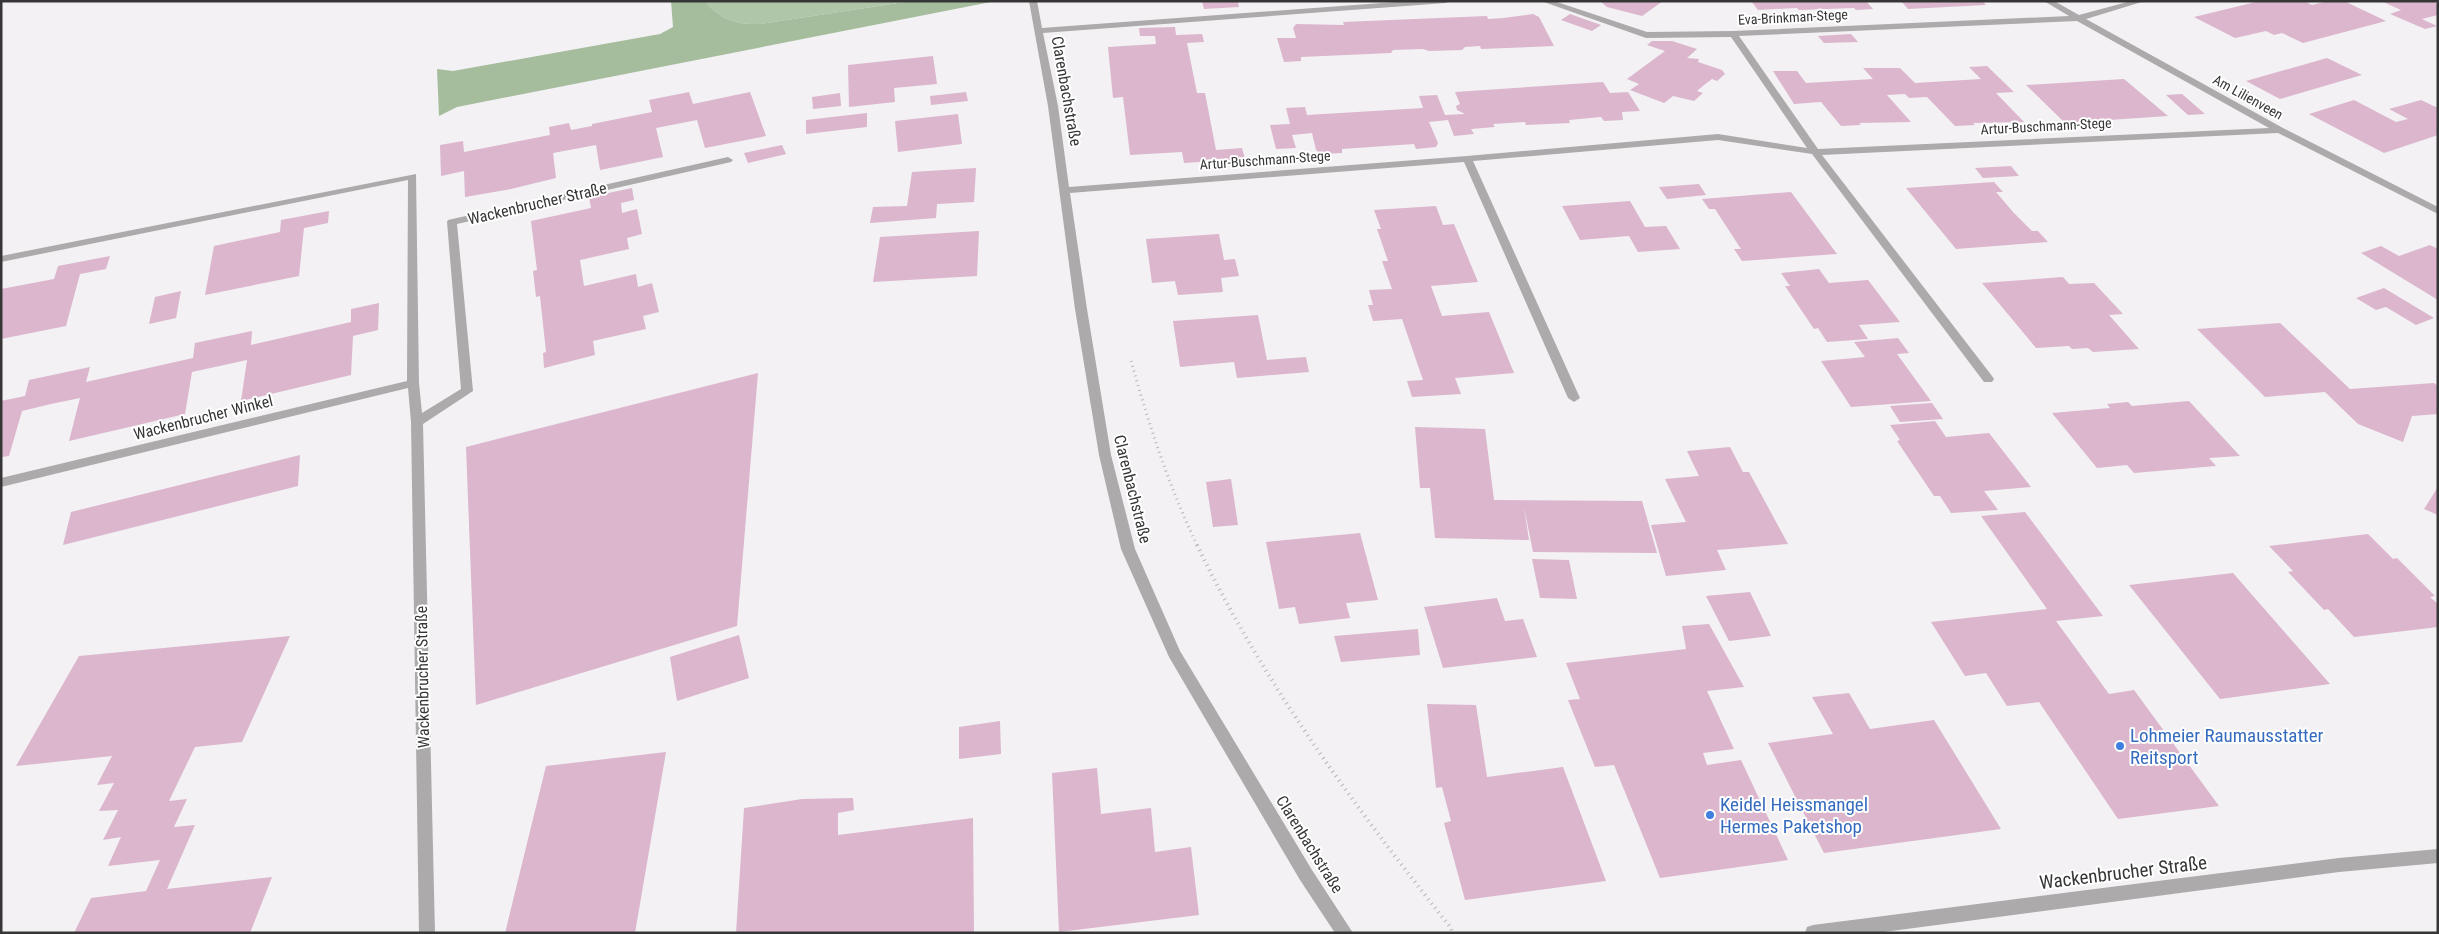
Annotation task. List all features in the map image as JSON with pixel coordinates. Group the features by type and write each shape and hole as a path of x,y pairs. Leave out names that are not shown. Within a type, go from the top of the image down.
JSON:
{"street":[{"name":"Clarenbachstraße","path":"1033,1 1053,106 1081,309 1104,454 1128,548 1174,653 1306,875 1345,933"},
{"path":"1039,31 1446,1"},
{"name":"Eva-Brinkman-Stege","path":"1545,1 1646,36 1733,34 2078,18 2141,1"},
{"name":"Am Lilienveen","path":"2048,1 2280,130 2438,211"},
{"path":"1733,34 1815,152 1988,379"},
{"name":"Artur-Buschmann-Stege","path":"1065,190 1467,159 1718,137 1815,152 2280,130"},
{"path":"1467,159 1574,398"},
{"name":"Wackenbrucher Straße","path":"417,422 467,391 452,222 728,160"},
{"name":"Wackenbrucher Straße","path":"1,259 413,176 413,383 417,422 427,933"},
{"name":"Wackenbrucher Winkel","path":"1,483 413,383"},
{"name":"Wackenbrucher Straße","path":"1813,933 2300,870 2438,856"}],"path":[{"path":"1130,360 1140,398 1163,468 1204,563 1260,661 1317,753 1380,840 1451,928 1452,933"}],"green space":[{"path":"671,1 705,1 717,13 730,20 760,24 911,1 996,1 457,107 439,116 437,69 453,71 660,34 673,27"},
{"path":"705,1 911,1 760,24 743,24 723,17"}],"building":[{"path":"1202,1 1238,1 1239,7 1204,9"},
{"path":"1600,1 1663,1 1642,16 1607,7"},
{"path":"1751,1 1866,1 1873,9 1799,10 1797,8 1758,10"},
{"path":"1901,1 1982,1 1986,5 1908,9"},
{"path":"2260,1 2304,1 2312,5 2328,1 2344,1 2386,21 2303,43 2282,33 2274,35 2266,31 2235,38 2194,17"},
{"path":"2381,1 2438,1 2435,3 2438,4 2438,15 2422,19 2437,26 2425,29 2390,14 2401,10"},
{"path":"1533,14 1539,17 1554,46 1481,49 1480,46 1465,47 1462,50 1429,51 1423,49 1393,50 1391,53 1301,57 1301,61 1284,62 1277,38 1296,38 1293,28 1296,24 1344,25 1343,22 1487,16 1488,19"},
{"path":"1570,14 1601,25 1592,31 1561,20"},
{"path":"1175,27 1176,35 1202,34 1204,42 1187,43 1197,93 1205,93 1216,150 1242,148 1245,159 1184,163 1182,152 1130,155 1123,97 1113,98 1108,47 1156,44 1155,36 1140,36 1139,28"},
{"path":"1851,34 1858,42 1824,43 1818,36"},
{"path":"1652,41 1672,41 1697,49 1687,58 1699,59 1698,62 1722,70 1725,74 1717,81 1712,79 1697,91 1703,93 1694,101 1673,96 1664,103 1630,90 1639,84 1627,79 1665,51 1647,45"},
{"path":"933,56 937,84 894,88 895,102 849,107 848,65"},
{"path":"2327,58 2362,75 2280,99 2246,81"},
{"path":"1987,66 2014,92 1996,93 2024,122 1973,123 1975,125 1955,126 1927,97 1909,98 1905,94 1887,95 1911,122 1859,123 1861,125 1841,126 1821,102 1794,104 1773,71 1797,71 1806,83 1873,79 1863,68 1900,68 1915,83 1981,79 1969,67"},
{"path":"2124,79 2168,116 2065,123 2026,85"},
{"path":"1603,82 1610,93 1628,92 1640,111 1622,112 1623,120 1604,121 1601,117 1569,120 1570,123 1526,125 1525,122 1493,124 1495,127 1471,129 1474,134 1454,136 1448,120 1429,122 1438,143 1436,147 1416,149 1414,144 1342,149 1342,153 1322,154 1316,150 1312,133 1292,135 1296,148 1276,149 1270,125 1290,124 1286,108 1305,107 1307,115 1423,108 1419,96 1437,95 1445,115 1465,114 1457,110 1456,106 1460,104 1455,92"},
{"path":"689,92 693,104 750,92 766,136 705,148 697,120 656,128 663,157 600,170 596,145 553,153 556,178 511,189 465,197 464,171 441,176 440,145 463,141 464,152 550,135 549,127 569,123 571,130 652,112 649,100"},
{"path":"966,92 968,101 931,105 930,96"},
{"path":"840,93 841,106 813,109 812,97"},
{"path":"2182,94 2205,114 2188,115 2166,95"},
{"path":"2354,100 2396,122 2408,119 2389,109 2421,100 2438,108 2438,135 2384,153 2309,114"},
{"path":"867,113 867,127 806,134 806,120"},
{"path":"958,114 962,144 898,152 895,121"},
{"path":"782,145 786,154 748,163 744,153"},
{"path":"2011,166 2019,176 1983,178 1975,168"},
{"path":"976,168 974,202 937,204 936,218 870,223 873,207 907,206 912,172"},
{"path":"1994,182 2003,192 1996,192 2013,212 2032,231 2038,231 2048,242 1956,249 1906,188"},
{"path":"1699,184 1706,195 1667,199 1659,187"},
{"path":"632,188 634,200 621,203 622,213 637,209 642,234 627,238 629,249 580,260 584,286 636,274 638,287 652,283 659,312 643,316 646,329 593,341 595,355 544,368 543,353 546,352 540,296 536,297 533,271 537,270 531,221 591,208 589,197"},
{"path":"1791,192 1837,254 1742,261 1734,249 1741,249 1715,209 1709,209 1702,199"},
{"path":"1630,201 1645,227 1666,226 1680,249 1638,252 1629,236 1580,240 1562,206"},
{"path":"1436,206 1443,225 1454,224 1478,282 1431,286 1442,316 1489,312 1514,373 1455,378 1461,394 1412,397 1407,381 1423,380 1402,319 1373,321 1368,305 1373,305 1369,290 1392,289 1382,261 1388,261 1377,229 1381,229 1374,210"},
{"path":"329,211 328,223 304,228 299,276 205,295 214,246 280,232 281,220"},
{"path":"979,231 977,276 873,282 880,237"},
{"path":"1219,234 1224,260 1235,259 1239,276 1221,278 1223,292 1178,295 1175,281 1152,283 1146,239"},
{"path":"2430,245 2438,249 2438,300 2361,253 2381,246 2399,256"},
{"path":"110,256 106,269 80,274 66,326 1,339 1,289 54,279 58,266"},
{"path":"1819,269 1829,283 1868,280 1900,322 1859,325 1868,339 1827,342 1818,328 1814,329 1785,286 1790,286 1781,273"},
{"path":"2063,277 2069,284 2094,283 2123,314 2109,315 2139,349 2093,352 2088,348 2072,349 2069,346 2036,348 1982,283"},
{"path":"2384,288 2434,318 2416,325 2386,307 2376,310 2356,298"},
{"path":"181,291 176,318 149,324 155,297"},
{"path":"379,303 378,330 353,336 351,375 241,401 247,360 192,372 185,414 69,441 80,398 51,404 22,411 9,456 1,457 1,401 25,396 29,380 90,367 86,382 193,358 195,343 252,331 251,345 351,322 351,309"},
{"path":"1258,315 1267,360 1306,357 1309,372 1237,378 1234,362 1180,367 1173,321"},
{"path":"2280,323 2350,389 2434,383 2438,386 2438,414 2412,416 2403,442 2358,424 2325,392 2265,397 2197,329"},
{"path":"1898,338 1909,353 1897,354 1931,401 1851,407 1821,361 1865,357 1854,342"},
{"path":"758,373 737,626 476,705 466,447"},
{"path":"2189,401 2240,456 2209,458 2216,466 2134,473 2127,465 2097,468 2052,413 2110,408 2107,404 2128,402 2132,406"},
{"path":"1932,403 1943,419 1900,422 1890,406"},
{"path":"1935,421 1946,437 1989,433 2031,487 1984,491 1998,510 1951,513 1940,496 1934,496 1897,441 1900,440 1890,425"},
{"path":"1415,427 1485,429 1494,500 1642,501 1657,553 1533,552 1524,507 1529,540 1435,538 1430,488 1420,488"},
{"path":"1730,447 1743,472 1749,472 1788,544 1717,550 1726,570 1666,576 1651,525 1686,522 1665,479 1699,476 1687,451"},
{"path":"300,455 298,486 63,545 71,512"},
{"path":"1231,479 1238,525 1213,527 1206,482"},
{"path":"2438,487 2438,515 2424,509"},
{"path":"2025,512 2103,616 2056,621 2109,694 2134,690 2219,806 2118,819 2039,702 2007,706 1986,673 1965,676 1931,622 2047,609 1981,516"},
{"path":"1360,533 1378,600 1346,603 1350,618 1299,624 1295,607 1279,609 1266,542"},
{"path":"2368,534 2393,559 2397,558 2435,596 2430,597 2438,604 2438,627 2354,637 2328,609 2324,610 2288,572 2293,571 2269,546"},
{"path":"1532,559 1569,560 1577,599 1540,598"},
{"path":"2233,573 2330,684 2220,699 2129,585"},
{"path":"1750,592 1771,636 1729,641 1706,596"},
{"path":"1497,598 1505,621 1523,619 1537,657 1443,668 1424,607"},
{"path":"1709,624 1744,687 1707,691 1734,749 1703,753 1707,765 1741,760 1788,860 1660,878 1614,765 1595,767 1568,700 1580,699 1566,663 1686,649 1682,626"},
{"path":"1418,629 1420,655 1341,662 1334,636"},
{"path":"739,635 749,678 677,701 670,657"},
{"path":"290,636 242,742 195,747 169,801 187,799 174,827 195,825 167,889 272,877 250,933 74,933 91,898 146,891 160,860 108,866 121,837 103,840 118,810 99,811 114,783 97,785 112,756 16,766 79,656"},
{"path":"1849,693 1870,729 1934,720 2001,829 1824,853 1768,743 1833,734 1812,697"},
{"path":"1427,704 1476,705 1487,777 1563,767 1606,881 1465,900 1444,823 1451,821 1442,787 1436,788"},
{"path":"1000,721 1001,754 959,759 959,727"},
{"path":"666,752 635,933 505,933 546,766"},
{"path":"1097,768 1101,814 1151,808 1155,852 1191,847 1199,915 1059,932 1052,773"},
{"path":"853,798 854,810 838,813 838,835 973,818 974,933 736,933 744,808 802,799"}],"place":[{"name":"Lohmeier Raumausstatter Reitsport","path":"2120,746"},
{"name":"Keidel Heissmangel Hermes Paketshop","path":"1710,815"}]}
